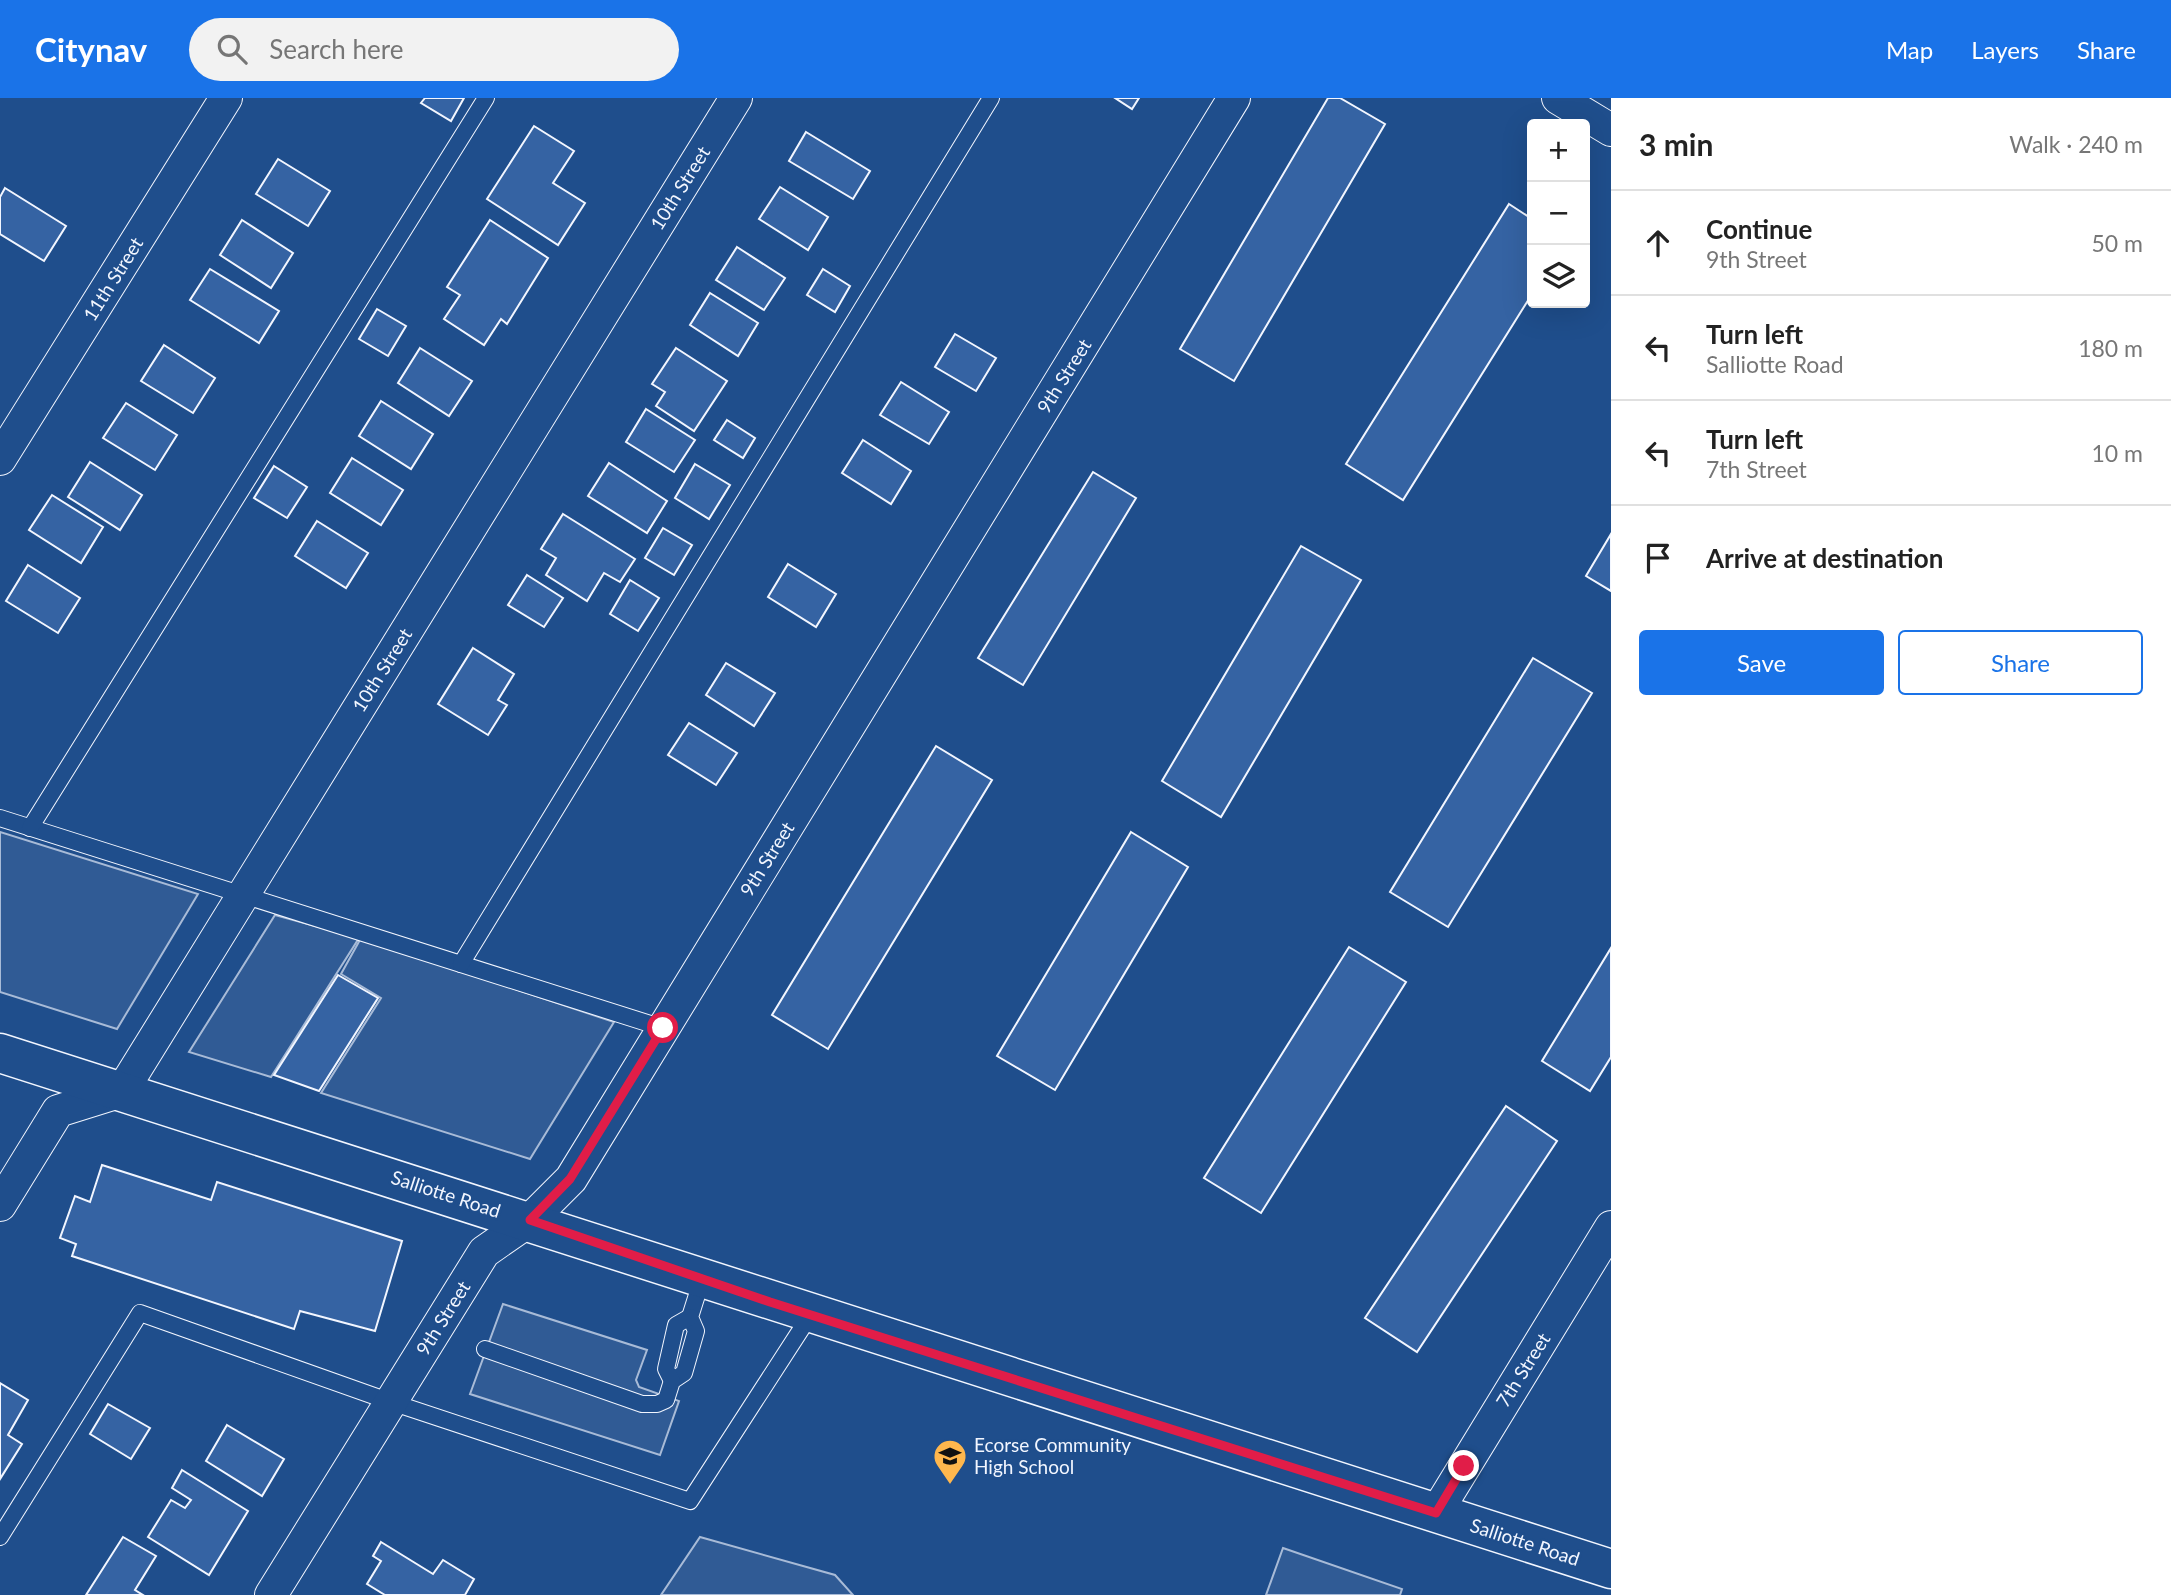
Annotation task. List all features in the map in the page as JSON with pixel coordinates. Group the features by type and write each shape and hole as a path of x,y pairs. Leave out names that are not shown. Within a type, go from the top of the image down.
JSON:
{"street":[{"name":"11th Street","path":"0,459 226,98"},
{"name":"10th Street","path":"122,1091 736,98"},
{"name":"9th Street","path":"271,1595 484,1252 530,1220 570,1179 1234,98"},
{"path":"1558,98 1611,130"},
{"name":"Salliotte Road","path":"0,1053 530,1220 702,1279 1611,1569"},
{"path":"0,1205 58,1111 122,1091"},
{"name":"7th Street","path":"1436,1513 1611,1227"}],"lane":[{"path":"30,828 486,98"},
{"path":"461,964 991,98"},
{"path":"0,818 663,1028"},
{"path":"485,1349 642,1404 657,1404 666,1399 672,1381 666,1369 676,1325 690,1317 702,1279"},
{"path":"0,1537 140,1312 391,1402 690,1501 811,1314"}],"shaded area":[{"path":"0,832 198,894 117,1029 0,992"},
{"path":"275,915 359,938 271,1077 189,1052"},
{"path":"361,938 614,1022 530,1159 321,1093 381,998 341,974"},
{"path":"503,1304 647,1350 636,1380 639,1387 679,1401 660,1455 470,1394"},
{"path":"700,1537 835,1575 853,1595 661,1595"},
{"path":"1283,1548 1402,1589 1400,1595 1266,1595"}],"building":[{"path":"425,98 464,98 451,121 421,103"},
{"path":"1115,98 1139,98 1132,109"},
{"path":"1328,98 1340,98 1385,124 1234,381 1180,349"},
{"path":"534,126 574,151 553,183 585,203 558,245 487,199"},
{"path":"806,132 870,171 853,199 789,161"},
{"path":"278,159 330,191 308,226 256,194"},
{"path":"780,187 828,217 808,250 759,219"},
{"path":"5,188 66,226 44,261 0,234 0,197"},
{"path":"1509,204 1527,216 1527,302 1403,500 1346,464"},
{"path":"242,220 293,253 271,288 220,255"},
{"path":"490,220 548,258 507,324 501,319 484,345 444,319 460,295 447,287"},
{"path":"737,247 785,278 764,310 716,280"},
{"path":"210,269 279,311 259,343 190,300"},
{"path":"823,269 850,286 835,312 807,295"},
{"path":"710,293 758,323 738,356 690,325"},
{"path":"377,309 406,326 388,356 359,339"},
{"path":"955,334 996,358 976,391 935,367"},
{"path":"164,345 215,378 193,413 141,381"},
{"path":"420,348 472,381 449,416 398,383"},
{"path":"676,348 727,381 694,431 656,406 665,392 652,384"},
{"path":"901,382 949,412 929,444 880,415"},
{"path":"381,401 433,434 411,469 359,436"},
{"path":"126,403 177,435 155,470 103,438"},
{"path":"646,409 695,440 674,472 626,442"},
{"path":"727,420 755,438 743,458 714,440"},
{"path":"863,440 911,471 891,504 842,473"},
{"path":"352,458 403,490 381,525 330,493"},
{"path":"90,462 142,495 120,530 68,497"},
{"path":"609,463 667,501 647,533 588,496"},
{"path":"695,464 730,485 709,519 675,498"},
{"path":"274,466 307,487 287,518 254,498"},
{"path":"1093,472 1136,498 1023,685 978,658"},
{"path":"52,495 103,527 81,563 29,530"},
{"path":"563,514 635,559 620,582 604,573 587,601 546,575 556,558 541,549"},
{"path":"317,521 368,553 346,588 295,556"},
{"path":"663,528 692,545 674,575 645,558"},
{"path":"1611,534 1611,591 1586,576"},
{"path":"1301,546 1361,580 1221,817 1162,781"},
{"path":"788,564 836,594 816,627 768,597"},
{"path":"28,565 80,598 58,633 6,601"},
{"path":"527,575 563,598 544,627 508,605"},
{"path":"630,580 659,598 638,631 610,614"},
{"path":"473,648 514,674 498,700 507,705 488,735 438,704"},
{"path":"1533,658 1592,693 1448,927 1390,892"},
{"path":"726,663 775,693 754,726 706,695"},
{"path":"689,723 737,753 716,785 668,755"},
{"path":"936,746 992,780 828,1049 772,1015"},
{"path":"1131,832 1188,867 1055,1090 997,1056"},
{"path":"1349,947 1406,982 1261,1213 1204,1178"},
{"path":"1611,948 1611,1057 1590,1091 1542,1061"},
{"path":"338,975 378,998 319,1091 274,1075"},
{"path":"1506,1106 1557,1141 1417,1352 1365,1318"},
{"path":"102,1165 211,1200 217,1182 402,1241 375,1331 300,1311 294,1329 72,1256 76,1244 60,1238 75,1196 90,1202"},
{"path":"0,1383 28,1400 8,1435 22,1444 0,1479"},
{"path":"108,1404 150,1428 131,1459 90,1434"},
{"path":"227,1425 284,1459 262,1496 206,1461"},
{"path":"182,1470 248,1511 209,1575 148,1537 171,1500 185,1508 191,1500 172,1488"},
{"path":"123,1537 156,1556 135,1590 143,1595 86,1595"},
{"path":"381,1542 433,1574 443,1560 474,1579 465,1595 385,1595 367,1584 381,1561 373,1556"}],"place":[{"name":"Ecorse Community High School","path":"950,1486"}],"route":[{"path":"663,1028 570,1179 530,1220 770,1302 1436,1513 1464,1466"}]}
